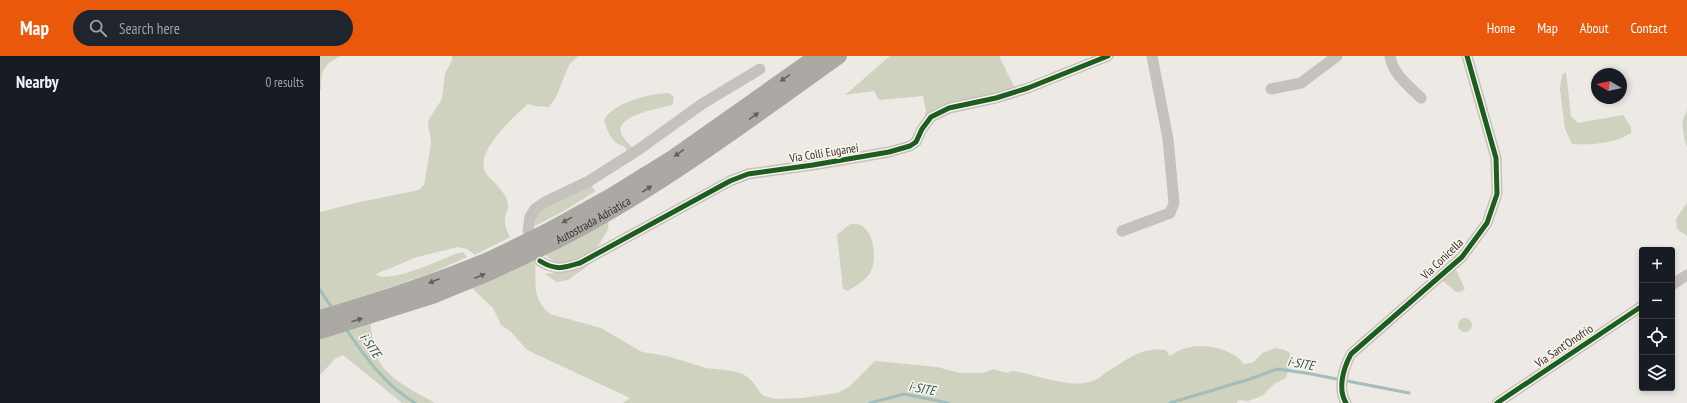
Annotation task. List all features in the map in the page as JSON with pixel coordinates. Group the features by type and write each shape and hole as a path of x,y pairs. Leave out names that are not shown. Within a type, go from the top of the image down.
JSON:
{"highway":[{"name":"Autostrada Adriatica","path":"320,331 432,296 493,271 674,157 817,56"},
{"name":"Autostrada Adriatica","path":"320,318 428,284 608,213 673,173 839,56"}],"street":[{"name":"Via Colli Euganei","path":"540,261 555,268 564,268 580,263 730,181 748,174 889,152 910,146 916,142 922,129 931,117 949,108 996,98 1021,90 1108,56"},
{"path":"1122,231 1170,213 1174,203 1168,140 1152,56"},
{"path":"1271,89 1301,83 1337,56"},
{"path":"1390,56 1391,64 1404,82 1421,98"},
{"name":"Via Conicella","path":"1346,403 1342,386 1346,365 1351,354 1462,257 1487,223 1497,194 1496,158 1467,56"},
{"path":"528,230 530,217 535,209 589,181 638,150 702,104 760,69"},
{"path":"1675,283 1687,275"},
{"name":"Via Sant'Onofrio","path":"1497,403 1639,308"}],"green space":[{"path":"320,56 341,56 330,62 324,69 321,90 320,90"},
{"path":"452,56 578,56 569,65 556,97 549,107 528,104 496,137 484,158 484,167 488,176 506,197 508,207 505,223 510,237 475,255 467,249 458,247 417,257 376,274 384,277 400,275 454,254 463,252 467,257 429,274 320,311 320,212 419,190 424,185 431,144 428,126 429,119 442,99 445,74 452,60"},
{"path":"890,56 999,56 1016,91 945,104 934,109 924,118 926,111 923,96 879,100 874,91 845,95"},
{"path":"1566,72 1571,116 1578,123 1623,115 1631,127 1631,133 1610,142 1572,144 1565,129 1560,89 1562,75"},
{"path":"669,93 674,97 673,104 639,114 623,123 621,129 623,137 632,147 627,151 624,146 613,140 604,120 616,108 642,97"},
{"path":"1687,110 1687,146 1684,138 1682,122"},
{"path":"594,182 592,187 596,191 562,212 529,229 538,210"},
{"path":"1687,203 1687,236 1677,229 1676,219"},
{"path":"608,221 607,232 596,249 588,255 572,261 559,263 543,253"},
{"path":"850,224 861,225 870,235 874,248 874,262 868,276 848,291 843,289 837,235"},
{"path":"534,255 537,293 543,307 550,314 601,328 642,352 667,356 706,368 733,371 743,374 751,380 762,395 774,399 802,398 837,393 849,387 875,361 937,367 960,373 983,373 994,369 1006,373 1013,371 1071,383 1096,380 1136,354 1150,350 1166,350 1170,356 1184,349 1209,346 1225,350 1234,355 1244,364 1254,362 1262,353 1276,348 1290,353 1290,364 1286,378 1274,384 1262,396 1248,401 1239,400 1236,403 623,403 630,398 527,350 511,332 501,325 493,308 469,285"},
{"path":"594,261 568,280 557,282 545,274 567,272"},
{"path":"1456,270 1465,289 1460,292 1456,292 1442,280"},
{"path":"1462,318 1468,318 1472,322 1472,328 1468,332 1462,332 1458,328 1458,322"},
{"path":"370,319 375,351 384,368 404,385 435,403 402,403 343,355 335,359 320,375 320,334"}],"waterway":[{"name":"i-SITE","path":"320,290 333,309"},
{"name":"i-SITE","path":"346,329 376,370 394,388 415,403"},
{"name":"i-SITE","path":"1170,403 1250,379 1277,369 1306,373 1409,393"},
{"name":"i-SITE","path":"870,403 904,394 948,403"}],"cycle path":[{"path":"540,261 560,268 580,263 730,181 748,174 889,152 910,146 916,142 922,129 931,117 949,108 996,98 1028,88 1108,56"},
{"path":"1346,403 1342,391 1342,378 1351,354 1462,257 1487,223 1497,194 1496,158 1467,56"},
{"path":"1497,403 1639,308"}]}
